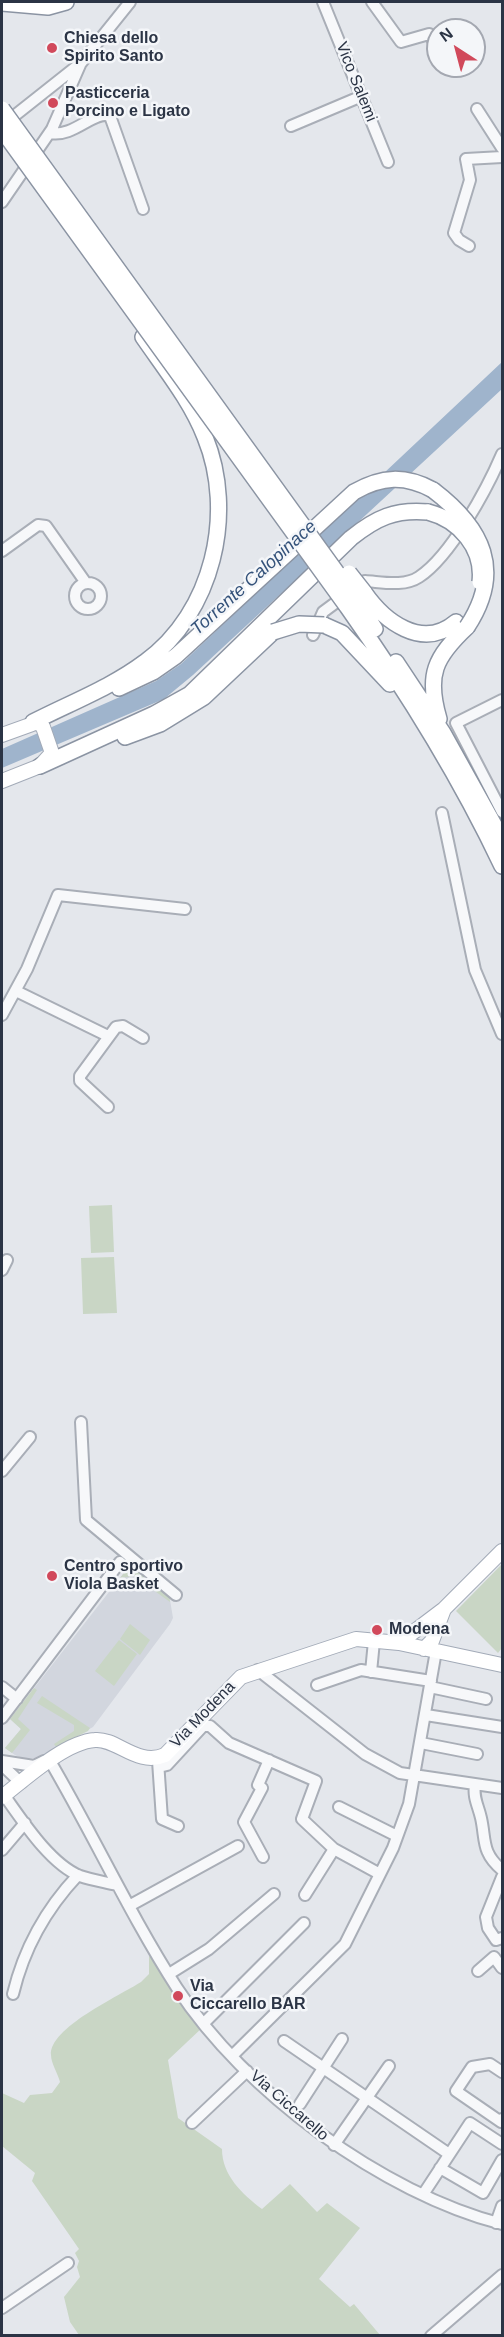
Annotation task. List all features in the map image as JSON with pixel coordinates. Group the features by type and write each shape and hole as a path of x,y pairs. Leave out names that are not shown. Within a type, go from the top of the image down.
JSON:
{"highway":[{"path":"2,3 48,7 66,2"},
{"path":"2,110 312,536 355,599 375,646 438,738 502,839"},
{"path":"2,128 128,303 355,599 402,628 432,634 462,625 483,603 490,583 489,560 474,528 433,490 411,480 386,479 368,484 339,506 176,656 132,682 38,724"},
{"path":"38,724 144,663 176,633 197,600 208,574 216,542 218,491 213,460 201,429 142,334 128,303"},
{"path":"40,766 154,714 190,694 351,538 371,522 391,513 408,510 441,515 467,536 479,564 479,590 462,625 447,646 432,675 438,738"},
{"path":"40,766 67,760 179,714 204,697 273,632 299,624 318,630 342,633 361,651 438,738 502,866"}],"main road":[{"path":"2,735 38,724 52,750 51,757 40,766 2,782"},
{"path":"399,1643 444,1610 502,1551"},
{"path":"437,1651 432,1641 444,1610"},
{"path":"422,1627 437,1651"},
{"path":"437,1630 437,1651"},
{"name":"Via Modena","path":"3,1796 54,1758 79,1744 97,1739 158,1762 241,1677 356,1639 399,1643 502,1665"}],"street":[{"path":"2,128 81,63 130,2"},
{"name":"Vico Salemi","path":"322,2 388,162"},
{"path":"372,2 401,42 426,35"},
{"path":"2,202 50,133 81,63"},
{"path":"291,126 362,96"},
{"path":"477,109 502,148"},
{"path":"50,133 67,134 100,114 110,116 143,209"},
{"path":"469,246 459,240 454,233 470,180 466,159 502,157"},
{"path":"318,630 323,612 365,581 399,584 419,578 439,559 486,490 502,454"},
{"path":"2,551 38,525 46,526 86,583"},
{"path":"502,700 456,723 502,812"},
{"path":"442,813 475,970 502,1034"},
{"path":"2,1015 16,991 58,895 185,909"},
{"path":"16,991 108,1036"},
{"path":"108,1107 80,1081 80,1076 116,1027 123,1026 143,1038"},
{"path":"2,1270 7,1260"},
{"path":"81,1422 86,1520 176,1594"},
{"path":"2,1472 30,1437"},
{"path":"2,1450 13,1457"},
{"path":"2,1718 120,1562"},
{"path":"370,1671 374,1641"},
{"path":"233,2055 345,1944 397,1836 416,1777 437,1651"},
{"path":"258,1670 365,1754 400,1773 502,1788"},
{"path":"317,1685 361,1670 431,1684 486,1699"},
{"path":"2,1687 17,1699"},
{"path":"426,1715 502,1727"},
{"path":"178,1826 162,1819 158,1762 168,1765 206,1725 229,1743 316,1780 302,1819 334,1849 378,1873"},
{"path":"421,1743 477,1754"},
{"path":"2,1763 34,1766 54,1758"},
{"name":"Via Ciccarello","path":"54,1758 117,1886 169,1974 204,2023 263,2088 334,2145 373,2169 464,2213 499,2223"},
{"path":"263,1857 244,1822 262,1788 258,1785 269,1760"},
{"path":"2,1763 21,1783"},
{"path":"475,1785 473,1798 482,1820 484,1845 502,1870"},
{"path":"3,1796 55,1858 78,1875 117,1886"},
{"path":"339,1807 397,1836"},
{"path":"2,1850 25,1823"},
{"path":"129,1906 238,1846"},
{"path":"305,1895 334,1849"},
{"path":"13,1994 19,1968 40,1923 61,1892 78,1875"},
{"path":"502,1877 499,1898 486,1917 491,1935 496,1940 502,1938"},
{"path":"169,1974 209,1949 274,1894"},
{"path":"204,2023 304,1923"},
{"path":"478,1971 494,1957 502,1968"},
{"path":"300,2104 342,2039"},
{"path":"284,2041 449,2154"},
{"path":"502,2073 490,2064 472,2067 456,2091 501,2122 502,2119"},
{"path":"334,2145 389,2066"},
{"path":"192,2123 247,2071"},
{"path":"424,2193 470,2123 502,2144"},
{"path":"440,2168 483,2193 502,2160"},
{"path":"499,2223 502,2206"},
{"path":"2,2308 68,2263"},
{"path":"430,2336 502,2275"}],"shaded area":[{"path":"130,1565 169,1594 173,1618 170,1624 93,1727 38,1758 23,1759 15,1755 5,1748 21,1729 10,1719"}],"green space":[{"path":"112,1205 114,1252 91,1253 89,1206"},
{"path":"114,1257 117,1313 83,1314 81,1258"},
{"path":"502,1564 502,1648 498,1653 456,1611"},
{"path":"130,1565 169,1594 170,1602 134,1576 120,1578"},
{"path":"130,1624 150,1640 140,1655 120,1639"},
{"path":"119,1640 137,1654 114,1686 95,1671"},
{"path":"34,1688 37,1690 18,1719 30,1730 12,1753 5,1748 21,1729 10,1719"},
{"path":"42,1696 90,1728 88,1731 56,1747 54,1744 74,1731 74,1725 37,1703"},
{"path":"149,1956 157,1962 203,2027 168,2060 178,2118 222,2149 225,2167 234,2183 262,2209 290,2184 317,2212 327,2203 360,2228 319,2279 350,2307 354,2304 380,2335 79,2335 70,2322 64,2297 80,2277 77,2267 79,2261 75,2253 79,2249 32,2181 35,2173 2,2146 2,2093 24,2103 30,2095 52,2093 60,2082 51,2058 53,2045 73,2024 141,1982 149,1974"}],"water":[{"path":"502,362 502,389 193,675 164,699 2,768 2,749 156,681 181,664"}],"place":[{"name":"Chiesa dello Spirito Santo","path":"52,48"},
{"name":"Pasticceria Porcino e Ligato","path":"53,103"},
{"name":"Centro sportivo Viola Basket","path":"52,1576"},
{"name":"Modena","path":"377,1630"},
{"name":"Via Ciccarello BAR","path":"178,1996"}],"water label":[{"name":"Torrente Calopinace","path":"254,578"}]}
